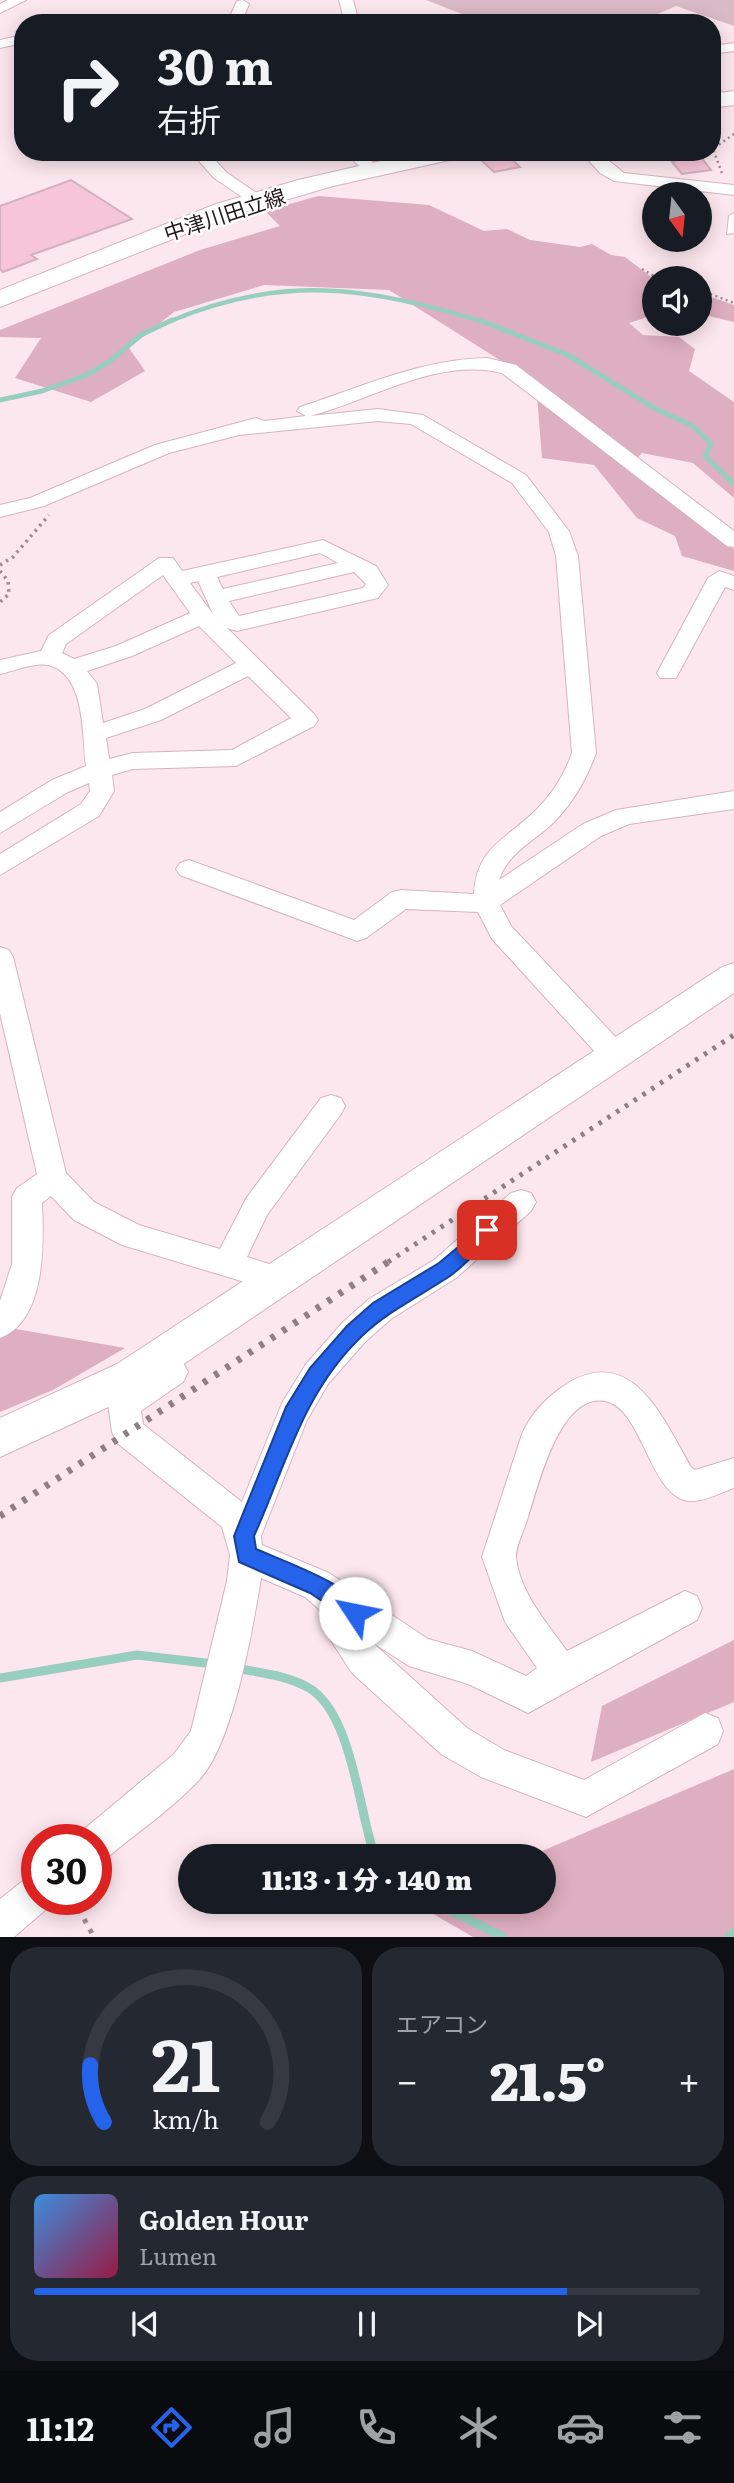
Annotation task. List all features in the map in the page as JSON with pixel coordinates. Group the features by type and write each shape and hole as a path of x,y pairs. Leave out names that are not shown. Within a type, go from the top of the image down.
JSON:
{"main road":[{"name":"中津川田立線","path":"0,299 124,247 362,161"}],"street":[{"path":"0,9 19,0"},
{"path":"238,14 242,4"},
{"path":"208,161 220,175 257,200"},
{"path":"598,161 606,170 620,178 672,181 731,190"},
{"path":"0,511 37,502 162,449 334,403 402,378 474,362 493,362 509,369 734,541"},
{"path":"240,429 378,415 416,419 519,480 559,531 567,556 584,754 576,775 546,815 499,853 487,878 486,902 501,932 616,1056"},
{"path":"49,656 57,640 166,563 177,579 209,607 226,620 237,624 370,593 377,584 368,571 323,546 177,579"},
{"path":"72,668 124,651 209,607 345,568 352,562"},
{"path":"0,824 60,786 99,770 133,761 236,758 306,720 249,666 209,607 205,573"},
{"path":"668,673 719,578 734,583"},
{"path":"0,667 49,656 72,668 86,684 102,791 90,810 0,866"},
{"path":"94,733 107,731 167,706 249,666"},
{"path":"189,869 357,931 401,899 460,904 486,902 592,830 625,816 734,800"},
{"path":"0,957 53,1179 84,1211 132,1236 281,1280"},
{"path":"0,1438 131,1377 281,1280 734,976"},
{"path":"228,1264 257,1206 331,1105"},
{"path":"0,1324 12,1311 30,1265 27,1197 53,1179"},
{"path":"112,1830 187,1767 204,1743 213,1720 245,1546 293,1413 317,1374 354,1332 380,1309 445,1269 521,1202"},
{"path":"163,1356 172,1372 124,1404 128,1432 234,1516 245,1546 317,1586 421,1654 472,1668 528,1695 561,1673 685,1608"},
{"path":"561,1673 517,1610 499,1557 538,1434 565,1402 590,1387 613,1387 636,1404 679,1478 692,1486 734,1473"},
{"path":"334,1599 340,1624 364,1661 454,1741 494,1763 586,1800 705,1731"},
{"path":"0,1924 21,1906"}],"lane":[{"path":"730,232 734,216"}],"path":[{"path":"718,161 731,190"},
{"path":"712,295 734,303"},
{"path":"0,565 13,556 38,530 58,504 57,492"},
{"path":"0,570 8,581 9,594 0,602"},
{"path":"82,1915 94,1937"}],"shaded area":[{"path":"426,0 734,0 734,26 721,22 721,14 699,14 676,6 658,14 462,14"},
{"path":"318,196 429,205 484,231 507,229 530,240 580,247 592,244 611,255 625,257 642,270 642,319 629,323 642,336 679,337 695,349 689,371 734,402 734,498 693,463 642,453 627,468 734,549 734,571 682,556 675,536 637,518 594,465 542,458 536,383 389,290 264,285 174,312 129,348 145,371 91,402 15,378 41,338 0,337 0,330 200,250 280,226 265,211"},
{"path":"712,297 734,305 734,322 712,317"},
{"path":"16,1329 125,1348 53,1390 0,1412 0,1338"},
{"path":"734,1640 734,1702 591,1762 602,1706"},
{"path":"734,1769 734,1937 473,1937 433,1914 556,1914 556,1845"}],"building":[{"path":"482,161 514,161 520,167 494,172"},
{"path":"704,161 711,170 682,174 672,162"},
{"path":"71,180 132,219 31,255 37,259 3,272 0,269 0,206"}],"waterway":[{"path":"168,322 210,306 250,296 326,290 402,300 484,322"},
{"path":"0,400 42,391 84,376 109,362 141,335 172,320"},
{"path":"479,320 568,355 654,408 693,426 711,444 705,456 734,484"},
{"path":"0,1678 137,1655 214,1664"},
{"path":"236,1668 292,1680 309,1688 324,1701 345,1741 371,1844"},
{"path":"458,1914 503,1937"},
{"path":"729,1937 734,1932"}],"railway":[{"path":"388,1262 734,1035"},
{"path":"0,1516 391,1260"}],"route":[{"path":"355,1613 317,1586 247,1555 244,1536 268,1482 293,1413 317,1374 354,1332 380,1309 445,1269 487,1230"}]}
